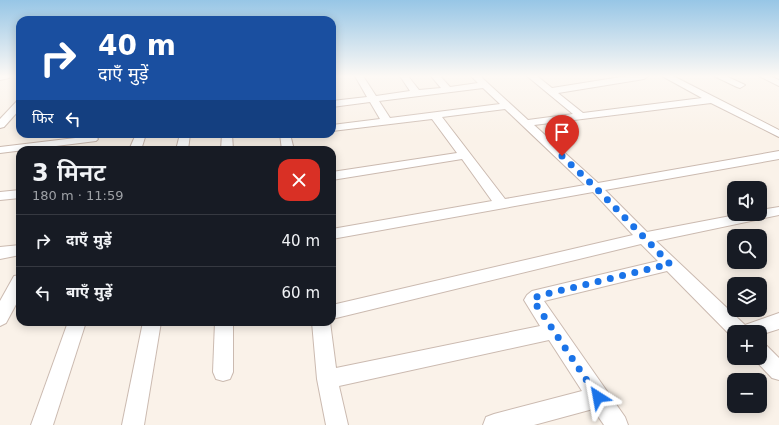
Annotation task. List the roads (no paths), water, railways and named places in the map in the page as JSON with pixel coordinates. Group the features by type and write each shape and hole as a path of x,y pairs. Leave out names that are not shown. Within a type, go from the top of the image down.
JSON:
{"street":[{"path":"371,96 386,121"},
{"path":"336,104 396,96"},
{"path":"497,96 595,187 644,238 733,325"},
{"path":"556,96 581,116"},
{"path":"705,96 779,134"},
{"path":"526,123 713,100"},
{"path":"0,125 4,116 16,106"},
{"path":"336,127 508,106"},
{"path":"4,116 16,115"},
{"path":"435,115 502,204"},
{"path":"27,146 80,138"},
{"path":"0,150 16,148"},
{"path":"336,175 464,155"},
{"path":"336,233 779,155"},
{"path":"0,196 16,194"},
{"path":"336,311 644,238 779,211"},
{"path":"0,253 16,251"},
{"path":"617,425 533,300 535,297 670,264"},
{"path":"0,318 16,288"},
{"path":"767,325 779,321"},
{"path":"42,425 76,326"},
{"path":"134,425 151,326"},
{"path":"223,372 224,326"},
{"path":"321,326 327,379 337,425"},
{"path":"327,379 554,332"},
{"path":"767,359 779,371"},
{"path":"494,425 598,397"}]}
